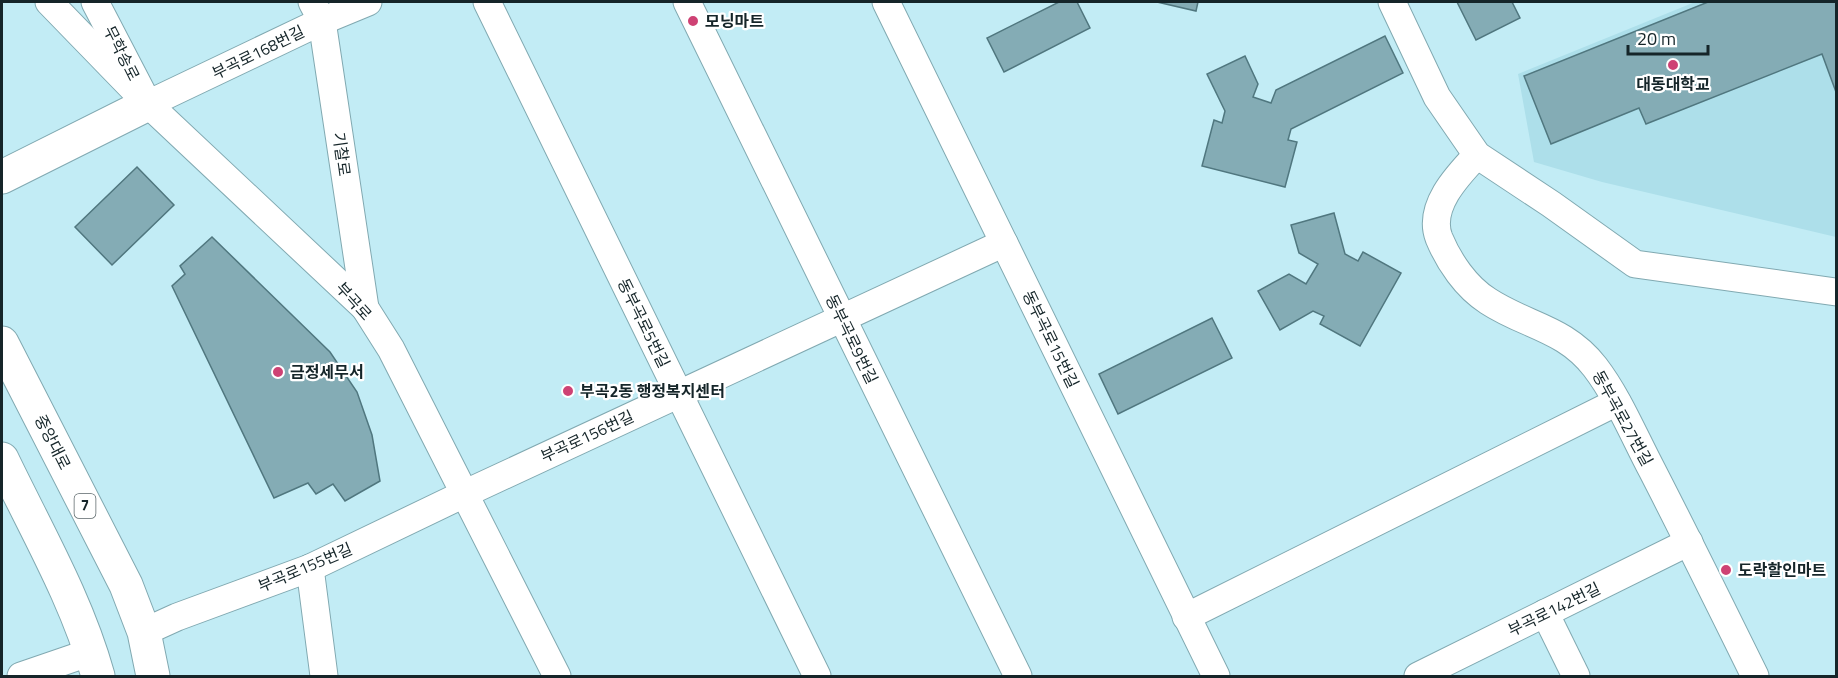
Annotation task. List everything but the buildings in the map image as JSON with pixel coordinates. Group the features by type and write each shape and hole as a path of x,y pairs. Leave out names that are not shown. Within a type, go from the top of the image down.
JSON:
{"main road":[{"path":"2,177 148,104"},
{"name":"중앙대로","path":"2,343 126,585 144,632 153,676"},
{"path":"2,459 75,608 94,664"}],"street":[{"name":"부곡로","path":"49,2 148,104 365,308 391,349 557,676"},
{"name":"무학송로","path":"95,2 148,104"},
{"name":"부곡로168번길","path":"148,104 317,11 368,2"},
{"name":"동부곡로5번길","path":"487,2 817,676"},
{"name":"동부곡로9번길","path":"687,2 1018,676"},
{"name":"동부곡로15번길","path":"886,2 1216,676"},
{"path":"1392,2 1437,97 1477,155 1635,264 1836,292"},
{"name":"기찰로","path":"317,11 365,308"},
{"name":"동부곡로27번길","path":"1477,155 1455,179 1442,202 1438,216 1438,236 1456,270 1466,284 1489,303 1567,339 1579,348 1595,367 1617,402 1755,676"},
{"name":"부곡로156번길","path":"464,494 1004,243"},
{"path":"1186,617 1617,402"},
{"name":"부곡로155번길","path":"144,632 177,617 310,568 464,494"},
{"name":"부곡로142번길","path":"1418,676 1689,542"},
{"path":"310,568 324,676"},
{"path":"1545,613 1576,676"},
{"path":"21,676 94,664"}],"shaded area":[{"path":"1695,2 1836,2 1836,237 1602,182 1534,162 1518,74"}],"place":[{"name":"모닝마트","path":"693,21"},
{"name":"대동대학교","path":"1673,65"},
{"name":"금정세무서","path":"278,372"},
{"name":"부곡2동 행정복지센터","path":"568,391"},
{"name":"도락할인마트","path":"1726,570"}]}
